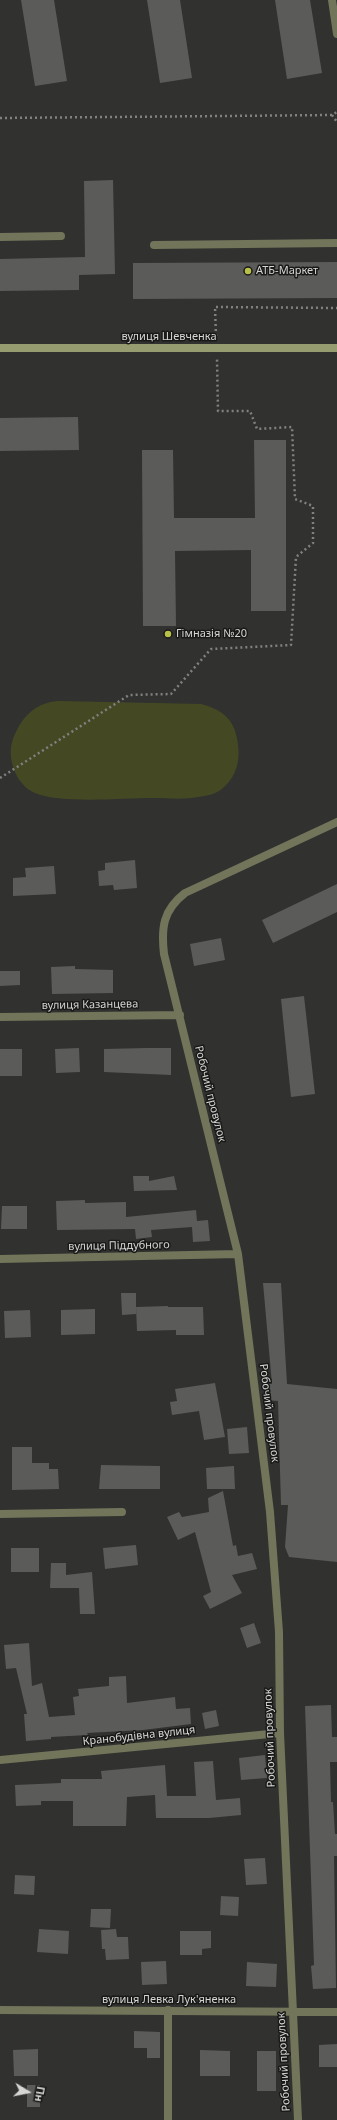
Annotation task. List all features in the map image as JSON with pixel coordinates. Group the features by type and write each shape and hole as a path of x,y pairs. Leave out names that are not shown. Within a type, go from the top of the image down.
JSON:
{"street":[{"path":"332,0 337,34"},
{"path":"0,237 61,236"},
{"path":"154,245 337,243"},
{"name":"вулиця Шевченка","path":"0,348 337,348"},
{"name":"Робочий провулок","path":"298,2120 280,1733 279,1632 270,1512 238,1254 164,954 162,932 167,916 176,901 185,893 337,822"},
{"name":"вулиця Казанцева","path":"0,1017 180,1015"},
{"name":"вулиця Піддубного","path":"0,1259 238,1254"},
{"path":"0,1514 122,1512"},
{"name":"Кранобудівна вулиця","path":"0,1760 280,1733"},
{"name":"вулиця Левка Лук'яненка","path":"0,2010 337,2012"},
{"path":"168,2010 168,2120"}],"path":[{"path":"0,118 332,115 337,112"},
{"path":"332,115 337,122"},
{"path":"216,337 215,307 337,308"},
{"path":"0,778 129,695 171,694 211,649 291,645 296,557 313,543 313,506 295,499 292,427 257,429 250,411 218,411 216,352"}],"green space":[{"path":"50,702 201,704 208,706 220,712 233,725 239,752 235,772 228,783 218,792 193,798 76,799 46,796 35,793 23,784 14,770 11,746 16,731 24,718 35,708"}],"building":[{"path":"21,0 54,0 67,81 35,86"},
{"path":"147,0 180,0 192,78 160,83"},
{"path":"275,0 310,0 322,73 287,79"},
{"path":"113,180 115,274 79,275 79,290 0,291 0,259 85,257 84,181"},
{"path":"337,262 337,298 133,299 133,263"},
{"path":"78,417 79,450 0,451 0,418"},
{"path":"254,440 286,440 286,611 251,611 251,550 175,551 176,626 143,626 142,450 173,450 174,518 255,518"},
{"path":"135,860 137,888 114,890 113,885 99,886 98,871 105,870 105,863"},
{"path":"54,866 56,894 13,896 13,878 26,877 25,868"},
{"path":"337,884 337,912 273,943 262,920"},
{"path":"221,938 225,960 194,966 190,944"},
{"path":"75,966 75,969 113,970 113,993 52,994 51,967"},
{"path":"0,971 20,971 20,985 0,986"},
{"path":"304,996 315,1094 291,1097 281,999"},
{"path":"79,1048 80,1072 56,1073 55,1049"},
{"path":"171,1048 171,1075 104,1072 104,1049"},
{"path":"0,1049 22,1049 22,1076 0,1076"},
{"path":"133,1176 149,1176 149,1181 174,1176 177,1190 134,1191"},
{"path":"85,1200 85,1203 126,1202 126,1217 196,1210 197,1221 208,1220 210,1241 193,1242 192,1227 151,1230 152,1237 136,1239 135,1229 57,1230 56,1201"},
{"path":"2,1206 27,1206 27,1229 1,1229"},
{"path":"263,1283 281,1283 287,1384 337,1389 337,1562 289,1557 285,1547 288,1505 281,1505 278,1401 266,1400 264,1383 272,1384"},
{"path":"121,1293 136,1293 136,1314 122,1315"},
{"path":"136,1307 203,1307 204,1335 176,1335 176,1330 137,1331"},
{"path":"95,1309 95,1334 61,1335 61,1310"},
{"path":"30,1310 31,1337 5,1338 4,1311"},
{"path":"215,1383 225,1437 204,1440 199,1411 172,1415 170,1402 177,1401 175,1389"},
{"path":"247,1427 249,1453 229,1454 227,1429"},
{"path":"12,1447 32,1447 32,1463 49,1463 49,1469 58,1469 59,1489 12,1490"},
{"path":"101,1465 160,1466 160,1489 99,1489"},
{"path":"234,1466 235,1489 207,1489 206,1468"},
{"path":"223,1491 233,1546 236,1545 238,1556 252,1553 257,1569 232,1575 242,1593 210,1609 203,1596 211,1592 195,1532 178,1540 167,1517 179,1512 182,1517 209,1512 208,1498"},
{"path":"136,1545 138,1565 105,1569 103,1548"},
{"path":"11,1548 39,1548 39,1572 11,1572"},
{"path":"51,1563 66,1563 66,1575 92,1572 95,1614 80,1614 79,1588 50,1588"},
{"path":"254,1623 261,1643 247,1648 240,1628"},
{"path":"29,1643 32,1686 42,1683 49,1717 75,1715 73,1697 79,1696 78,1689 109,1686 109,1677 126,1676 127,1703 175,1697 176,1709 190,1708 191,1724 143,1730 87,1733 88,1735 51,1737 51,1739 26,1741 24,1714 27,1714 16,1668 6,1669 4,1645"},
{"path":"331,1705 332,1737 337,1737 337,1762 330,1762 331,1802 333,1802 335,1834 337,1834 337,1856 334,1856 336,1988 313,1989 311,1966 314,1965 305,1706"},
{"path":"216,1710 219,1726 205,1729 202,1713"},
{"path":"265,1755 267,1778 241,1780 239,1758"},
{"path":"213,1761 216,1800 240,1798 241,1815 209,1818 156,1818 155,1795 127,1797 126,1826 73,1826 73,1801 41,1801 41,1805 16,1806 15,1785 61,1783 61,1779 102,1779 101,1771 165,1765 167,1796 196,1796 194,1762"},
{"path":"265,1858 267,1884 246,1885 244,1859"},
{"path":"15,1875 35,1876 34,1895 14,1894"},
{"path":"221,1896 239,1897 238,1916 220,1915"},
{"path":"91,1909 111,1909 110,1928 90,1927"},
{"path":"39,1929 69,1931 68,1954 37,1952"},
{"path":"116,1929 117,1937 128,1937 129,1959 106,1960 105,1949 102,1949 101,1930"},
{"path":"180,1931 211,1931 211,1948 202,1949 202,1955 180,1955"},
{"path":"166,1961 167,1984 142,1985 141,1962"},
{"path":"247,1962 277,1964 276,1987 246,1986"},
{"path":"134,2031 160,2032 160,2058 147,2058 147,2048 134,2048"},
{"path":"337,2044 337,2067 319,2067 319,2045"},
{"path":"38,2049 38,2076 14,2076 13,2050"},
{"path":"200,2050 230,2051 230,2076 200,2076"},
{"path":"257,2051 276,2051 276,2091 257,2091"},
{"path":"27,2085 40,2085 40,2107 27,2107"}],"place":[{"name":"АТБ-Маркет","path":"248,271"},
{"name":"Гімназія №20","path":"168,634"}]}
